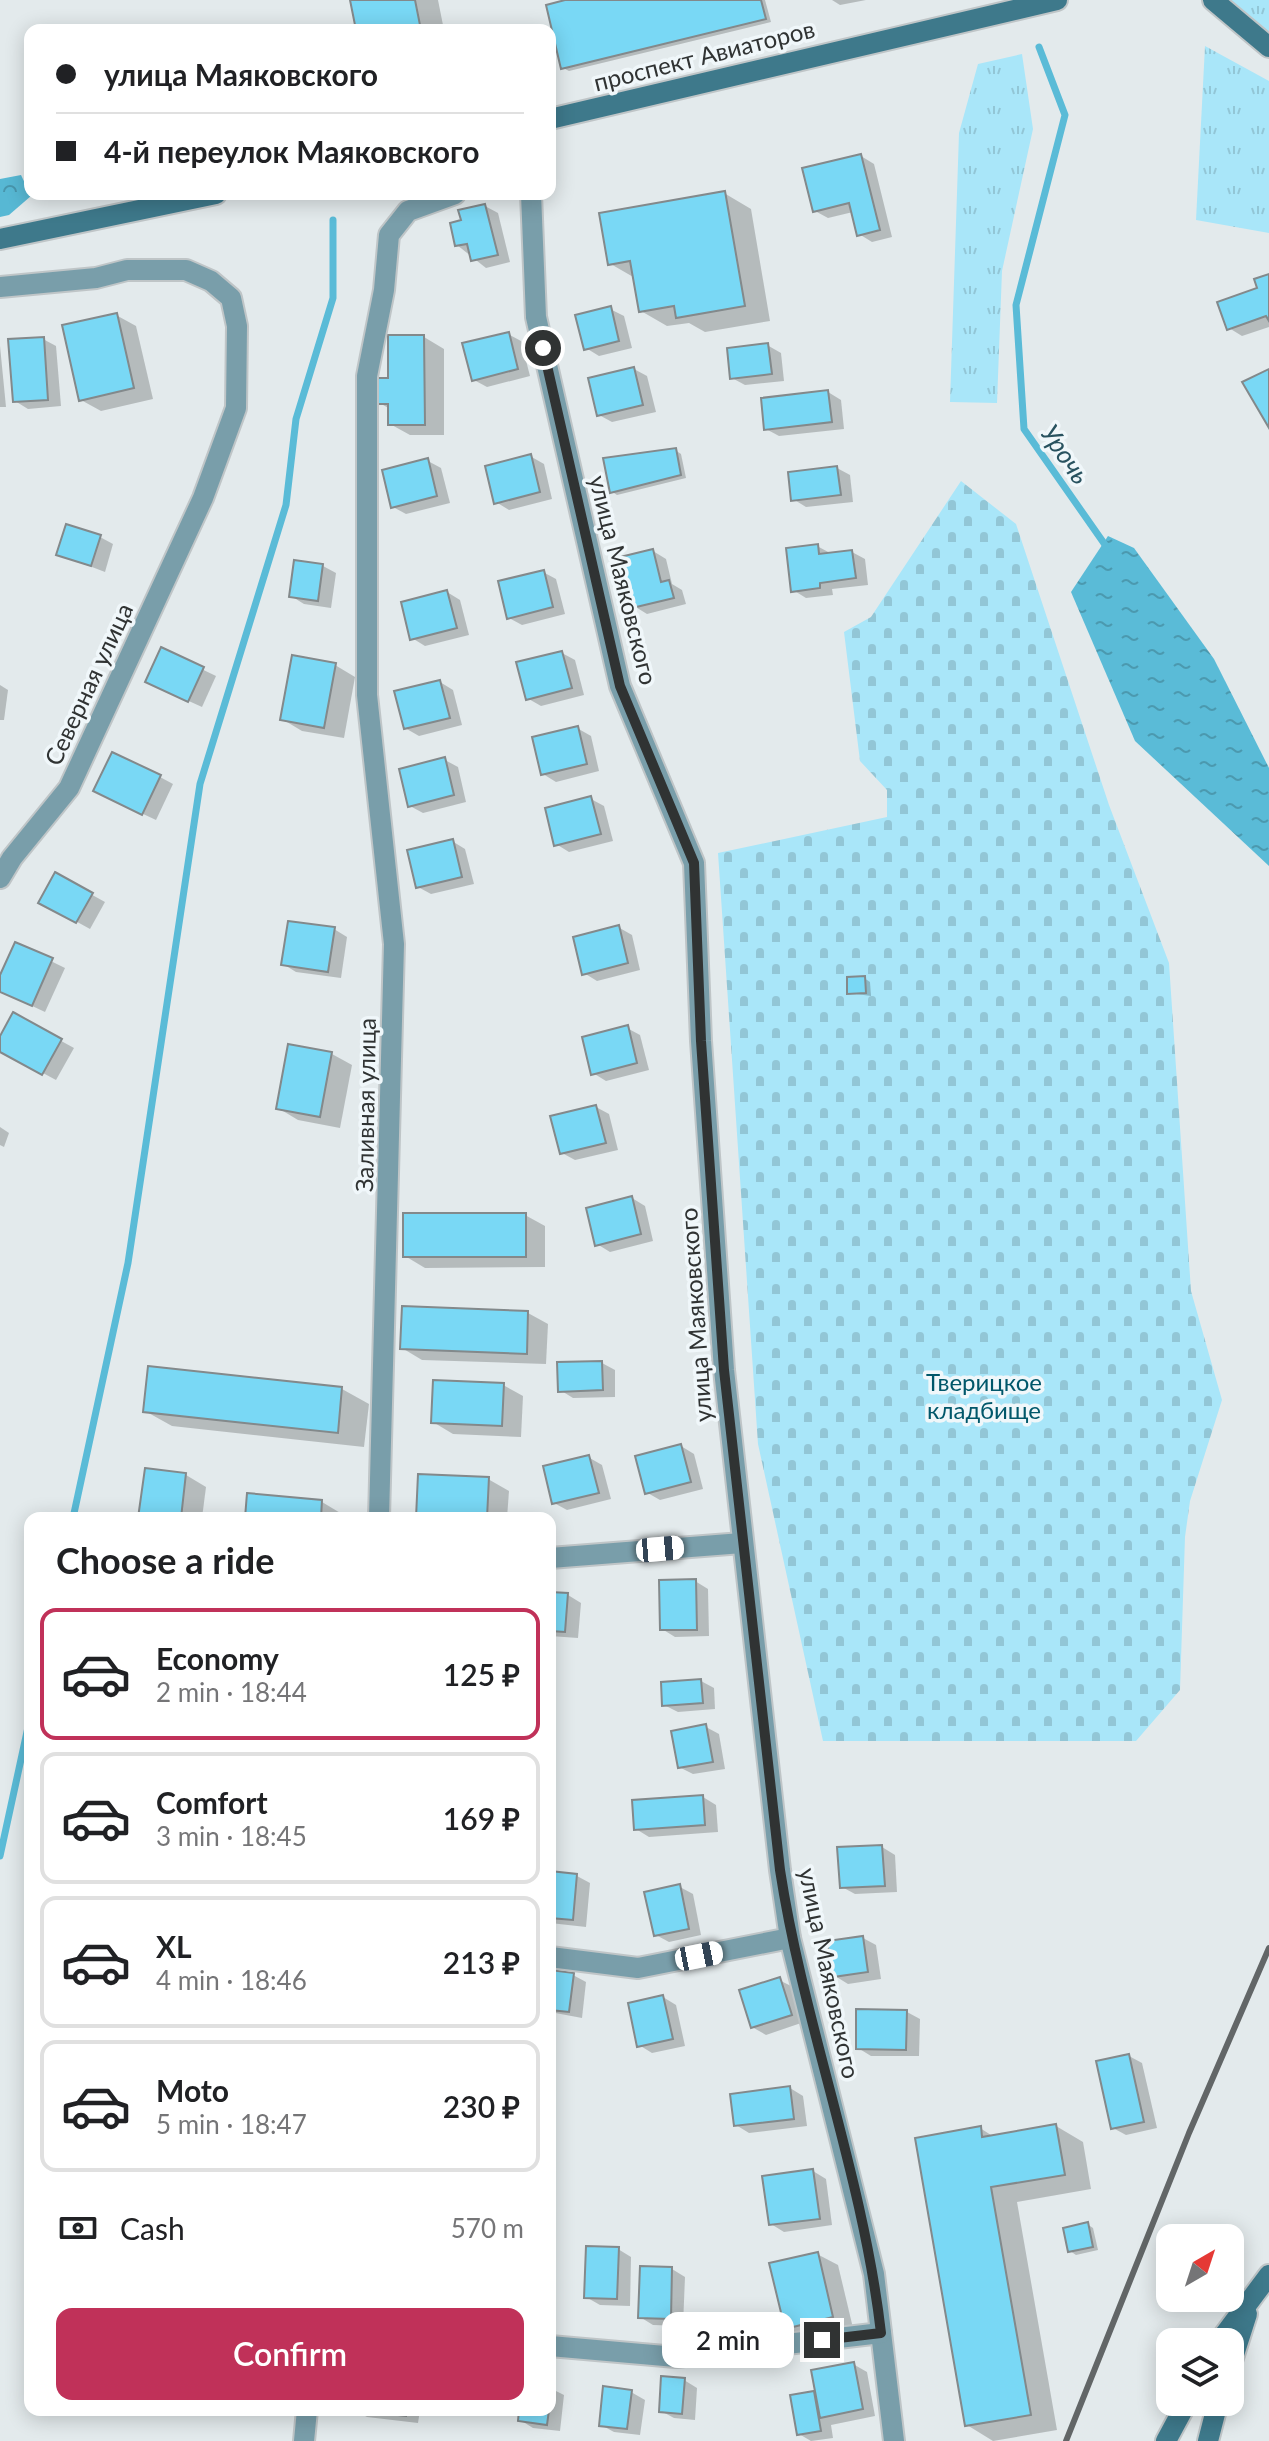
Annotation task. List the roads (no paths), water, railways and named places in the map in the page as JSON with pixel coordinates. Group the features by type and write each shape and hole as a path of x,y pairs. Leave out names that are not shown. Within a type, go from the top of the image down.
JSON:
{"street":[{"name":"проспект Авиаторов","path":"556,118 1057,0"},
{"path":"1213,0 1269,47"},
{"path":"0,239 187,200"},
{"name":"Заливная улица","path":"379,1512 394,944 367,695 367,376 384,290 389,235 408,211 438,200"},
{"name":"улица Маяковского","path":"531,200 536,317 620,686 694,863 701,1041 723,1354 742,1543 790,1938 874,2274 894,2441"},
{"name":"Северная улица","path":"0,287 96,278 127,270 186,270 211,281 231,298 237,326 236,408 203,498 69,788 0,878"},
{"path":"556,1558 742,1543"},
{"path":"556,1958 638,1968 790,1938"},
{"path":"1230,2328 1269,2275"},
{"path":"1242,2328 1250,2303"},
{"path":"556,2347 676,2357 881,2333"},
{"path":"304,2441 306,2416"},
{"path":"1166,2441 1179,2416"},
{"path":"1208,2441 1214,2416"}],"water":[{"path":"1108,536 1134,548 1214,659 1269,768 1269,866 1135,741 1071,592"}],"waterway":[{"name":"Урочь","path":"1039,47 1065,115 1016,305 1024,429 1108,549"},
{"path":"74,1512 128,1263 200,784 286,505 296,419 333,298 333,220"},
{"path":"0,1856 24,1746"}],"railway":[{"path":"1066,2441 1189,2133 1269,1948"}],"park label":[{"name":"Тверицкое кладбище","path":"984,1395"}]}
